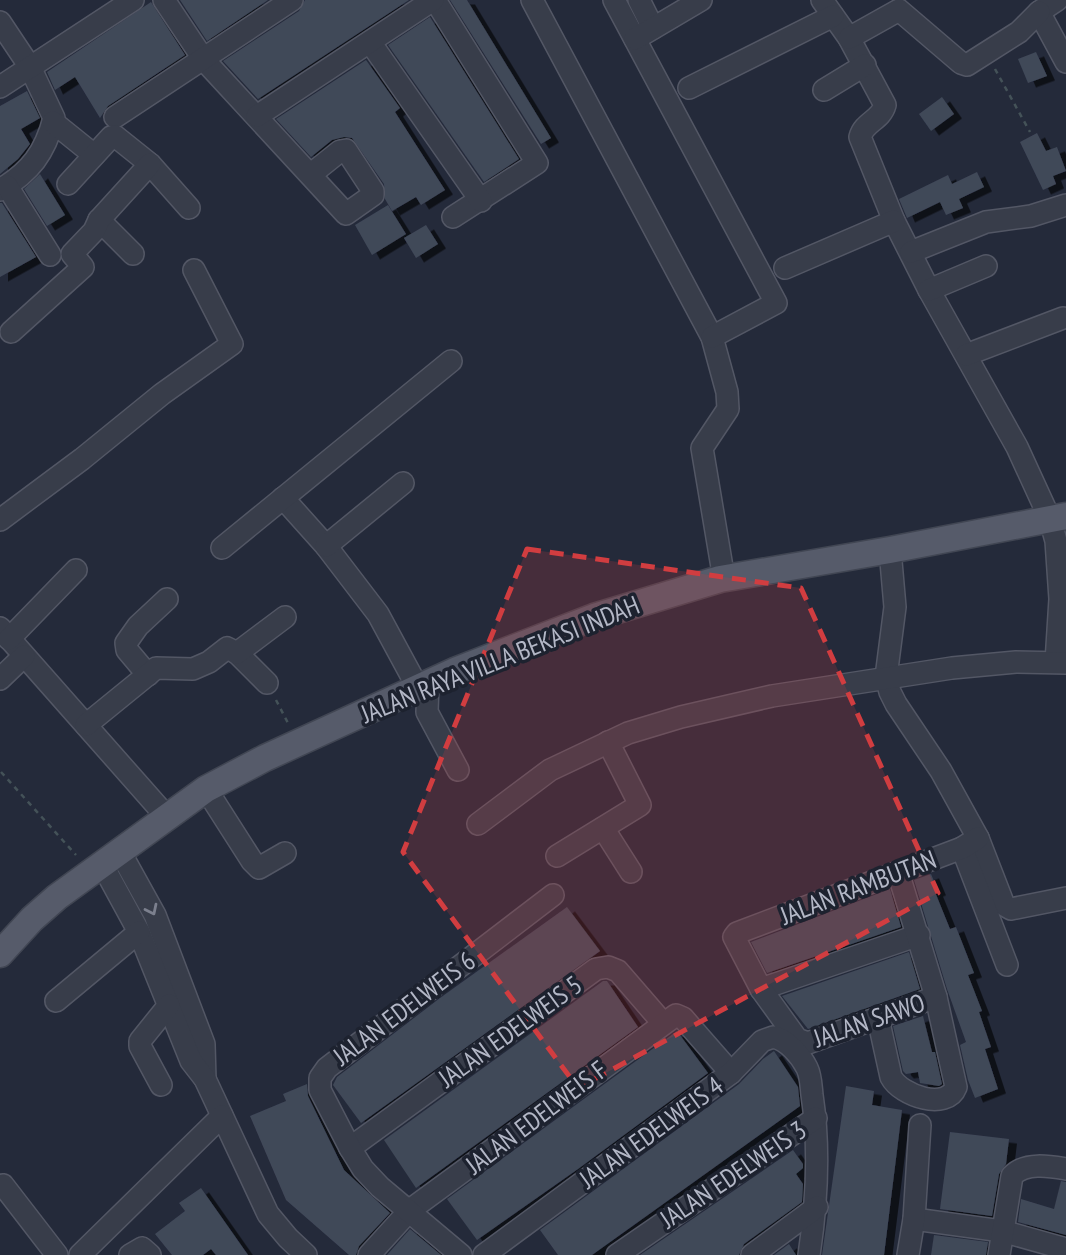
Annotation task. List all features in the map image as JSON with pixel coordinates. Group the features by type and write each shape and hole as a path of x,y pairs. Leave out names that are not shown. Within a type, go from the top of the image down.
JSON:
{"main road":[{"name":"JALAN RAYA VILLA BEKASI INDAH","path":"0,954 32,919 104,862 206,789 423,686 594,617 724,579 1058,517"}],"street":[{"path":"0,87 133,0"},
{"path":"164,0 204,60 310,175"},
{"path":"115,117 292,0"},
{"path":"257,116 434,0 537,163 453,217"},
{"path":"532,0 712,337 727,392 728,409 702,448 724,579"},
{"path":"614,0 776,303 712,337"},
{"path":"639,0 653,28"},
{"path":"635,39 701,0"},
{"path":"849,38 905,5 964,64 1019,32 1048,6 1066,62"},
{"path":"478,824 550,770 607,741 681,717 772,696 886,677 1016,662 1061,662 1056,541 1058,517 929,289 894,221 860,137 864,128 881,115 885,105 849,38 827,8 689,88"},
{"path":"0,22 30,67 53,113 53,122 44,148 36,162 3,188 50,255"},
{"path":"370,42 481,201"},
{"path":"824,90 865,65"},
{"path":"53,122 94,156"},
{"path":"68,184 111,137 115,136 150,164 189,208"},
{"path":"11,332 83,267 72,254 150,164"},
{"path":"911,252 986,222 1031,216 1066,205"},
{"path":"99,220 133,254"},
{"path":"785,268 894,221"},
{"path":"929,289 986,266"},
{"path":"0,520 82,459 162,394 232,344 194,270"},
{"path":"966,355 1063,318"},
{"path":"222,548 451,361"},
{"path":"326,546 402,482"},
{"path":"284,498 326,546 377,614 423,686 426,712 458,770"},
{"path":"890,550 895,617 886,677 896,704 940,771 970,843 1007,965"},
{"path":"76,570 4,633 166,816"},
{"path":"148,675 127,650 125,643 138,626 167,599"},
{"path":"237,653 285,617"},
{"path":"86,725 156,668 184,670 200,667 227,648 237,653 267,683"},
{"path":"0,679 24,656"},
{"path":"557,856 640,805 607,741"},
{"path":"206,789 259,868 285,853"},
{"path":"603,828 631,872"},
{"path":"970,843 1006,908 1065,902"},
{"name":"JALAN RAMBUTAN","path":"761,989 733,939 736,934 970,843"},
{"path":"104,862 139,932 191,1061 205,1079 268,1214 306,1255"},
{"path":"104,862 155,915 204,1045 205,1079"},
{"path":"878,1018 891,1077 895,1084 906,1092 927,1099 949,1097 956,1087 936,997 898,872"},
{"name":"JALAN EDELWEIS 6","path":"461,1255 380,1187 363,1169 320,1090 319,1083 323,1072 553,895"},
{"path":"56,1001 139,932"},
{"path":"761,989 919,935"},
{"name":"JALAN EDELWEIS 5","path":"350,1148 596,969 608,967 618,971 663,1023"},
{"name":"JALAN SAWO","path":"761,989 797,1040 808,1043 936,997"},
{"path":"161,1085 140,1046 140,1041 169,1006"},
{"path":"663,1023 676,1015 682,1017 731,1073"},
{"name":"JALAN EDELWEIS F","path":"369,1255 410,1210 663,1023"},
{"name":"JALAN EDELWEIS 4","path":"484,1255 731,1073 769,1037 786,1043 800,1057 808,1071 816,1118"},
{"path":"79,1255 222,1116"},
{"path":"809,1255 817,1207 816,1118"},
{"name":"JALAN EDELWEIS 3","path":"617,1255 816,1118"},
{"path":"908,1255 914,1219 920,1125"},
{"path":"999,1255 1012,1176 1016,1171 1028,1167 1066,1169"},
{"path":"4,1185 57,1255"},
{"path":"752,1255 817,1207"},
{"path":"914,1219 1002,1231 1066,1249"},
{"path":"130,1255 142,1248 150,1255"}],"path":[{"path":"987,53 1030,132"},
{"path":"267,683 299,743"},
{"path":"1,772 104,862"}],"highlighted area":[{"path":"527,549 801,588 938,893 578,1088 403,852"}],"building":[{"path":"180,0 268,0 207,41"},
{"path":"305,0 409,0 258,99 223,61 299,11"},
{"path":"450,0 467,0 551,138 541,144"},
{"path":"151,2 185,55 108,106 100,118 75,77 55,90 47,72"},
{"path":"430,17 519,159 484,182 388,45"},
{"path":"1036,52 1047,76 1028,83 1018,59"},
{"path":"366,60 400,108 395,112 445,190 421,205 416,197 392,211 385,199 384,184 352,138 332,140 311,157 276,119"},
{"path":"27,91 40,118 21,129 30,144 18,159 0,174 0,106"},
{"path":"942,97 954,114 931,131 919,114"},
{"path":"1037,133 1046,151 1057,147 1066,171 1053,176 1056,184 1043,190 1020,142"},
{"path":"977,172 984,187 959,199 963,208 946,215 940,202 907,218 899,199 948,175 952,184"},
{"path":"40,174 65,215 47,226 24,189"},
{"path":"0,203 36,257 0,277"},
{"path":"388,205 406,234 372,255 355,225"},
{"path":"426,225 438,244 416,258 404,238"},
{"path":"931,874 950,929 956,927 974,973 968,975 982,1011 979,1012 991,1047 985,1049 998,1089 975,1098 960,1045 966,1042 914,880"},
{"path":"890,889 901,927 767,973 751,942"},
{"path":"567,907 600,951 361,1123 333,1085 337,1077 440,998"},
{"path":"909,952 920,989 808,1029 782,996"},
{"path":"603,981 607,981 638,1027 416,1188 384,1140"},
{"path":"923,1016 932,1052 935,1052 942,1084 939,1086 920,1083 918,1072 906,1074 903,1071 893,1026"},
{"path":"677,1031 708,1073 477,1240 447,1199"},
{"path":"774,1051 798,1087 800,1106 592,1255 558,1255 540,1230 739,1084"},
{"path":"307,1084 308,1096 344,1170 390,1213 359,1246 356,1255 349,1255 286,1200 250,1116 286,1101 283,1094"},
{"path":"846,1086 874,1091 872,1105 902,1110 884,1255 822,1255"},
{"path":"950,1132 1009,1139 1006,1164 999,1174 992,1216 940,1209"},
{"path":"793,1150 803,1164 803,1168 796,1174 803,1184 802,1202 744,1244 739,1255 640,1255"},
{"path":"1061,1181 1066,1182 1066,1235 1018,1222 1021,1199 1054,1209"},
{"path":"201,1188 248,1255 216,1255 211,1249 203,1255 172,1255 155,1234 185,1211 179,1203"},
{"path":"410,1229 441,1255 387,1255"},
{"path":"934,1235 988,1242 986,1255 931,1255"},
{"path":"789,1244 796,1255 774,1255"}]}
